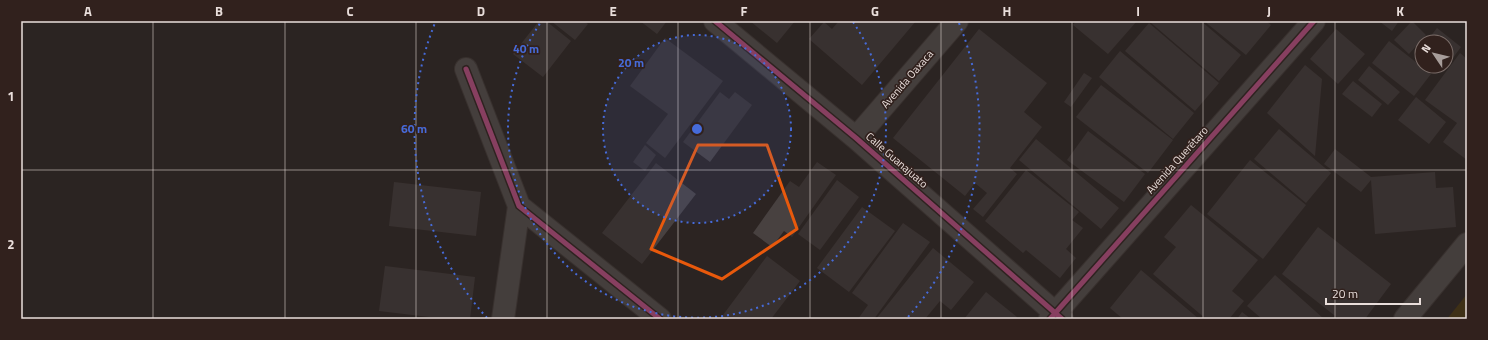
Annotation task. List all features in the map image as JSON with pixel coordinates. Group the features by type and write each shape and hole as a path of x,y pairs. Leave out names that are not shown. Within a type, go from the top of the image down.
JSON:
{"street":[{"name":"Calle Guanajuato","path":"715,21 856,138 1056,317"},
{"name":"Avenida Oaxaca","path":"856,138 957,21"},
{"name":"Avenida Querétaro","path":"1056,317 1314,21"},
{"path":"466,69 519,206 503,319"},
{"path":"519,206 660,319"},
{"path":"1405,319 1467,244"}],"highlighted area":[{"path":"698,145 767,145 797,229 722,279 651,249"}],"shaded area":[{"path":"1467,294 1467,319 1447,319"}],"building":[{"path":"539,21 546,21 571,41 543,77 513,54"},
{"path":"551,21 584,21 588,24 575,40"},
{"path":"640,21 667,21 657,34"},
{"path":"750,21 795,21 777,43"},
{"path":"839,21 916,21 862,85 809,39 824,22 832,29"},
{"path":"1076,21 1137,21 1108,54 1073,25"},
{"path":"1201,21 1241,55 1219,81 1150,22"},
{"path":"1204,21 1266,21 1271,25 1246,55"},
{"path":"1379,21 1399,21 1392,31"},
{"path":"1412,21 1425,34 1414,34 1414,48 1409,54 1394,40"},
{"path":"1149,23 1219,83 1195,111 1125,51"},
{"path":"1437,28 1445,34 1432,34"},
{"path":"979,29 1047,83 1024,112 1042,127 1010,168 1017,174 983,217 973,209 987,193 975,183 965,196 893,138"},
{"path":"1336,29 1365,54 1338,84 1310,59"},
{"path":"665,38 723,81 665,158 646,143 668,114 630,86"},
{"path":"1389,41 1414,61 1414,74 1431,74 1414,96 1372,63"},
{"path":"1454,41 1461,47 1454,56"},
{"path":"1120,51 1194,113 1173,139 1099,77"},
{"path":"1460,53 1467,59 1467,160 1443,142 1457,123 1425,100 1444,74 1454,74 1454,61"},
{"path":"1305,65 1322,79 1315,156 1267,113"},
{"path":"1369,66 1400,92 1388,105 1358,80"},
{"path":"1084,73 1092,78 1071,107 1064,102"},
{"path":"1353,81 1382,104 1372,117 1342,94"},
{"path":"1101,85 1173,140 1148,173 1076,117"},
{"path":"720,92 729,99 735,92 752,105 710,162 683,142"},
{"path":"1416,97 1446,122 1429,144 1398,120"},
{"path":"1279,129 1331,173 1306,203 1254,159"},
{"path":"1088,131 1145,174 1124,202 1067,160"},
{"path":"1036,139 1119,208 1101,229 1019,160"},
{"path":"645,145 656,155 645,171 633,162"},
{"path":"1335,149 1371,177 1435,172 1436,188 1453,187 1456,227 1375,234 1371,180 1361,192 1324,164"},
{"path":"1250,160 1306,205 1263,259 1207,214"},
{"path":"817,162 836,175 792,237 784,231 772,247 753,233 790,181 799,187"},
{"path":"656,163 696,194 642,264 602,233"},
{"path":"1026,170 1079,212 1072,220 1083,228 1066,249 1076,258 1060,278 1026,250 1023,253 985,221"},
{"path":"837,180 859,197 820,250 798,234"},
{"path":"394,182 481,192 476,236 389,226"},
{"path":"1191,205 1258,260 1232,291 1244,301 1229,319 1206,319 1153,274 1176,247 1164,237"},
{"path":"862,207 895,231 849,292 817,268"},
{"path":"903,223 930,242 874,319 858,319 868,305 852,293"},
{"path":"1318,227 1391,284 1365,319 1339,319 1282,274"},
{"path":"933,248 974,282 951,310 940,301 925,319 876,319"},
{"path":"767,256 800,281 771,319 720,319"},
{"path":"385,266 475,277 470,319 446,319 379,311"},
{"path":"1141,270 1199,319 1123,319 1110,308"},
{"path":"1275,275 1324,319 1262,319 1247,306"},
{"path":"986,292 1017,317 1016,319 964,319"},
{"path":"1242,312 1251,319 1237,319"}],"cycle path":[{"path":"715,21 856,138 1062,319"},
{"path":"1050,319 1314,21"},
{"path":"466,69 519,206 660,319"}]}
